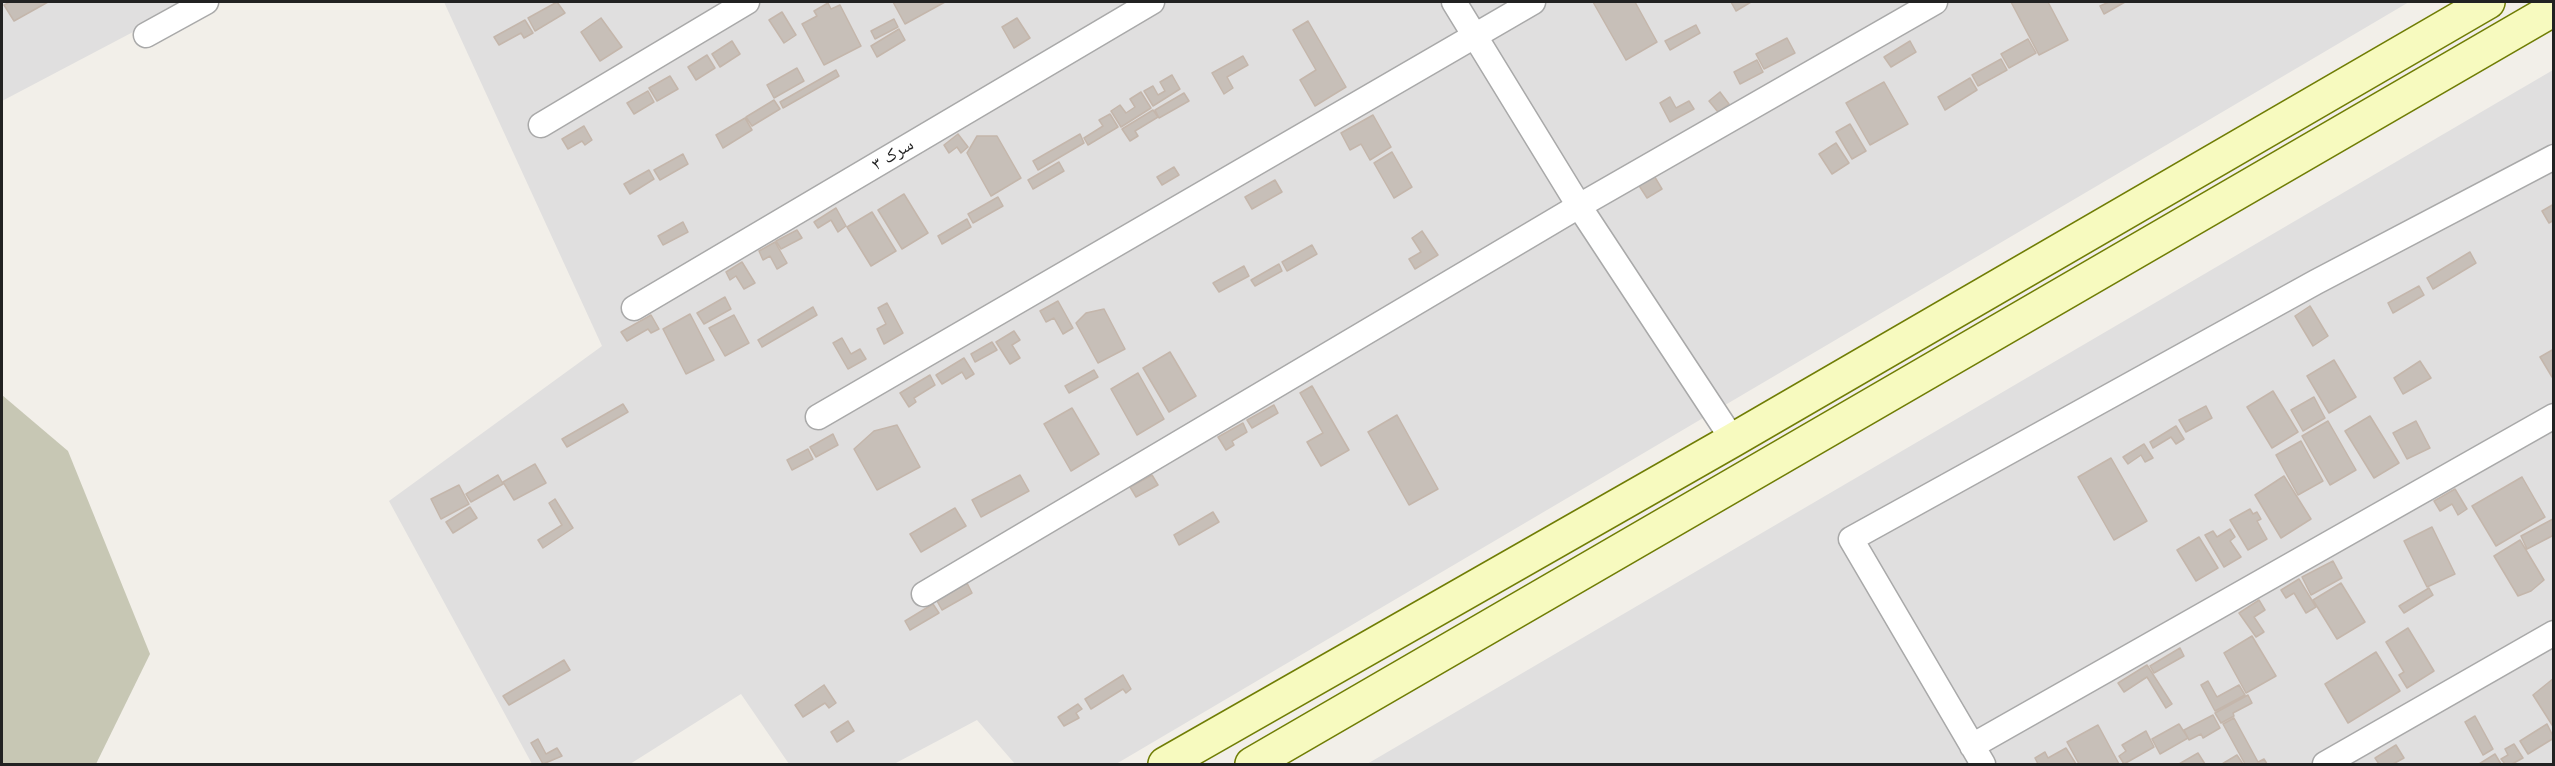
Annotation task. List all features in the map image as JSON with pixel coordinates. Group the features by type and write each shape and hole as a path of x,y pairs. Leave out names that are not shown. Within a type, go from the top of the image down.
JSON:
{"main road":[{"path":"1165,765 1733,440 2488,2"},
{"path":"1252,765 2553,9"}],"street":[{"path":"146,35 206,2"},
{"path":"541,125 747,2"},
{"name":"سرک ۳","path":"634,309 1152,2"},
{"path":"1454,2 1579,206 1733,440"},
{"path":"818,417 1533,2"},
{"path":"924,594 1579,206 1935,2"},
{"path":"2553,157 2316,282 1851,539 1978,755 2553,416"},
{"path":"2325,765 2553,633"}],"shaded area":[{"path":"2,2 190,2 2,101"},
{"path":"444,2 2409,2 1116,764 1015,764 977,720 894,764 789,764 741,694 630,764 532,764 389,501 602,346"},
{"path":"2553,70 2553,764 1367,764"},
{"path":"2,395 68,451 150,654 96,764 2,764"}],"building":[{"path":"10,2 48,2 14,21 4,5"},
{"path":"557,2 565,13 535,31 528,18"},
{"path":"893,2 945,2 905,24"},
{"path":"1593,2 1635,2 1657,42 1626,60"},
{"path":"1731,2 1751,2 1736,11"},
{"path":"2011,2 2048,2 2068,40 2039,55"},
{"path":"2109,2 2125,2 2104,14 2100,6"},
{"path":"828,3 831,9 840,5 861,46 824,65 802,24 817,16 814,11"},
{"path":"782,12 796,35 784,43 769,20"},
{"path":"601,18 622,47 600,61 581,32"},
{"path":"1017,18 1030,38 1014,48 1002,27"},
{"path":"894,19 898,27 875,39 871,31"},
{"path":"525,20 533,33 524,38 521,33 499,45 494,37"},
{"path":"1308,21 1346,87 1315,106 1300,80 1316,70 1293,30"},
{"path":"1696,25 1700,33 1670,50 1665,41"},
{"path":"899,29 905,40 877,57 871,46"},
{"path":"1787,38 1795,53 1764,69 1756,54"},
{"path":"2028,39 2036,53 2009,68 2001,54"},
{"path":"732,41 740,54 720,67 712,54"},
{"path":"1910,41 1916,52 1891,67 1884,57"},
{"path":"707,55 715,68 696,80 688,67"},
{"path":"1243,56 1248,65 1227,77 1233,88 1224,94 1212,73"},
{"path":"2001,59 2007,70 1978,86 1972,75"},
{"path":"1757,60 1763,72 1740,84 1734,72"},
{"path":"797,68 804,81 774,98 767,85"},
{"path":"836,70 839,76 783,108 780,102"},
{"path":"1172,75 1180,89 1153,106 1144,91 1153,86 1158,95 1165,91 1160,82"},
{"path":"670,76 678,89 657,101 649,88"},
{"path":"1970,78 1977,90 1945,110 1938,97"},
{"path":"1884,82 1908,124 1870,145 1846,103"},
{"path":"648,91 654,102 634,114 627,103"},
{"path":"1141,92 1151,108 1121,127 1111,111 1120,105 1126,113 1135,107 1130,99"},
{"path":"1720,92 1729,104 1718,112 1709,101"},
{"path":"1184,93 1189,101 1159,118 1155,110"},
{"path":"1670,97 1676,108 1689,101 1694,109 1670,122 1660,103"},
{"path":"774,100 780,109 752,126 746,117"},
{"path":"1153,110 1158,117 1135,131 1138,136 1130,141 1122,129"},
{"path":"1110,114 1118,127 1088,145 1084,138 1103,126 1099,120"},
{"path":"1373,115 1391,147 1370,160 1361,144 1350,150 1341,133"},
{"path":"745,118 752,130 723,148 716,135"},
{"path":"1850,124 1866,151 1852,159 1836,132"},
{"path":"584,126 592,140 585,145 582,141 568,149 562,139"},
{"path":"958,134 968,147 961,153 957,147 949,153 944,145"},
{"path":"1080,134 1084,143 1038,170 1033,161"},
{"path":"977,136 997,136 1021,178 991,196 967,153"},
{"path":"1836,143 1849,163 1832,174 1819,154"},
{"path":"1392,152 1412,187 1394,198 1374,163"},
{"path":"683,154 688,164 660,180 654,170"},
{"path":"1059,162 1064,171 1033,189 1028,180"},
{"path":"1174,167 1179,175 1162,185 1157,177"},
{"path":"649,170 654,179 630,194 624,184"},
{"path":"1653,174 1662,189 1647,198 1638,184"},
{"path":"1275,180 1282,192 1252,209 1245,197"},
{"path":"904,194 928,233 902,249 878,210"},
{"path":"998,197 1003,206 973,223 968,214"},
{"path":"2554,204 2554,220 2549,223 2542,211"},
{"path":"836,208 846,226 838,232 831,220 818,228 814,222"},
{"path":"872,212 896,251 871,266 847,227"},
{"path":"967,219 971,227 942,244 938,236"},
{"path":"683,222 688,232 663,245 658,236"},
{"path":"797,230 802,238 781,249 776,241"},
{"path":"1422,231 1438,255 1415,269 1409,259 1421,252 1412,238"},
{"path":"775,242 787,263 777,269 770,256 763,260 759,251"},
{"path":"1312,245 1317,254 1287,271 1282,262"},
{"path":"2470,252 2476,263 2433,289 2427,278"},
{"path":"742,262 755,283 744,289 736,276 730,280 726,272"},
{"path":"1279,264 1282,271 1255,286 1251,280"},
{"path":"1244,266 1249,276 1219,292 1213,283"},
{"path":"2419,286 2424,295 2393,313 2388,303"},
{"path":"725,297 731,309 704,324 697,313"},
{"path":"1058,301 1073,328 1063,334 1054,318 1046,322 1040,311"},
{"path":"887,303 903,333 884,344 877,329 886,324 878,308"},
{"path":"2310,306 2328,336 2313,346 2295,316"},
{"path":"813,307 817,315 762,347 758,340"},
{"path":"1104,309 1125,349 1098,363 1076,323 1086,313"},
{"path":"690,314 714,360 686,374 663,329"},
{"path":"651,315 659,329 651,333 648,329 627,341 621,332"},
{"path":"734,315 749,343 725,356 709,328"},
{"path":"1014,331 1020,340 1012,345 1020,358 1010,364 996,342"},
{"path":"842,338 851,354 860,349 866,359 848,369 833,343"},
{"path":"992,342 997,350 975,362 971,354"},
{"path":"2554,349 2554,376 2552,377 2540,357"},
{"path":"1170,352 1196,396 1169,412 1143,368"},
{"path":"964,358 974,374 966,379 962,372 942,384 936,375"},
{"path":"2334,360 2356,397 2329,413 2307,376"},
{"path":"2420,361 2431,378 2403,394 2394,378"},
{"path":"1094,370 1098,377 1069,393 1065,386"},
{"path":"1138,373 1164,419 1137,435 1111,389"},
{"path":"930,375 935,385 914,398 916,402 909,407 900,393"},
{"path":"1312,386 1349,450 1321,466 1307,442 1323,433 1300,393"},
{"path":"2273,391 2298,432 2272,448 2247,407"},
{"path":"2314,397 2325,418 2303,431 2291,410"},
{"path":"623,404 628,412 567,447 562,439"},
{"path":"1274,405 1278,413 1252,428 1247,420"},
{"path":"2206,406 2212,418 2186,432 2179,420"},
{"path":"1072,408 1099,454 1071,471 1044,424"},
{"path":"1397,415 1438,489 1409,505 1368,432"},
{"path":"2370,416 2399,463 2374,478 2345,431"},
{"path":"2328,421 2356,470 2330,485 2302,436"},
{"path":"2416,421 2430,448 2407,459 2393,433"},
{"path":"1243,423 1247,432 1232,441 1234,445 1226,450 1218,437"},
{"path":"897,425 920,467 877,490 854,449 874,431"},
{"path":"2176,426 2184,439 2176,444 2171,437 2153,448 2150,442"},
{"path":"833,434 838,445 816,457 810,447"},
{"path":"2301,441 2323,481 2298,495 2276,455"},
{"path":"2144,444 2153,458 2145,462 2141,455 2128,464 2123,457"},
{"path":"808,449 813,459 792,470 787,460"},
{"path":"2111,458 2147,521 2114,540 2078,477"},
{"path":"535,464 546,483 514,500 503,482"},
{"path":"498,475 503,484 471,502 466,494"},
{"path":"1020,475 1029,491 981,517 972,500"},
{"path":"1152,475 1158,485 1136,497 1130,487"},
{"path":"2284,476 2311,519 2281,538 2255,495"},
{"path":"2522,477 2545,517 2496,546 2472,506"},
{"path":"459,485 469,504 441,519 431,499"},
{"path":"2455,489 2467,509 2458,515 2452,504 2440,511 2434,501"},
{"path":"555,499 573,528 543,548 538,540 562,525 549,503"},
{"path":"470,507 477,518 453,533 446,522"},
{"path":"955,508 966,526 921,552 910,534"},
{"path":"2250,509 2253,514 2257,512 2261,519 2257,521 2267,539 2248,550 2230,520"},
{"path":"1213,512 1219,522 1179,545 1174,535"},
{"path":"2553,519 2554,535 2527,549 2521,536"},
{"path":"2432,527 2455,574 2427,587 2404,541"},
{"path":"2230,529 2235,537 2230,541 2241,557 2224,567 2205,535 2213,531 2217,537"},
{"path":"2199,537 2218,568 2196,581 2177,550"},
{"path":"2520,540 2544,580 2531,591 2518,596 2494,556"},
{"path":"2333,561 2342,578 2311,595 2302,577"},
{"path":"2299,579 2316,607 2306,613 2294,593 2286,598 2281,590"},
{"path":"967,583 972,593 942,610 937,601"},
{"path":"2341,583 2365,622 2337,639 2313,600"},
{"path":"2429,588 2433,595 2404,613 2399,606"},
{"path":"2259,600 2265,610 2254,617 2264,632 2256,637 2239,613"},
{"path":"933,604 939,613 910,630 905,621"},
{"path":"2408,628 2434,671 2407,688 2399,675 2404,672 2386,642"},
{"path":"2252,636 2276,676 2246,693 2224,653"},
{"path":"2180,648 2184,656 2154,673 2150,666"},
{"path":"2376,652 2400,691 2348,723 2325,684"},
{"path":"564,660 570,670 509,705 503,696"},
{"path":"2147,665 2172,704 2166,708 2147,677 2124,692 2118,683"},
{"path":"1123,675 1131,689 1126,693 1123,689 1091,709 1085,699"},
{"path":"2554,678 2554,728 2533,695"},
{"path":"2208,681 2217,697 2239,685 2245,695 2215,711 2201,685"},
{"path":"824,685 836,703 829,708 825,703 803,717 795,705"},
{"path":"2248,695 2252,703 2233,713 2234,716 2221,723 2215,713"},
{"path":"1078,704 1082,709 1076,713 1079,718 1064,726 1058,717"},
{"path":"2213,715 2220,728 2203,738 2201,734 2189,740 2184,730"},
{"path":"2475,716 2493,749 2483,755 2465,722"},
{"path":"2234,718 2258,762 2264,759 2267,764 2245,764 2223,724"},
{"path":"848,721 854,731 837,742 831,732"},
{"path":"2179,724 2188,738 2160,754 2152,739"},
{"path":"2547,724 2554,738 2528,754 2520,741"},
{"path":"2098,725 2119,764 2079,764 2067,742"},
{"path":"2146,731 2154,747 2124,764 2119,756 2126,751 2122,745"},
{"path":"538,739 546,754 557,748 562,756 543,764 531,743"},
{"path":"2514,744 2523,758 2512,764 2505,764 2501,759 2508,755 2505,749"},
{"path":"2396,745 2404,758 2393,764 2379,764 2375,758"},
{"path":"2066,748 2076,764 2038,764 2035,758 2045,752 2048,758"},
{"path":"2198,753 2205,764 2179,764"},
{"path":"2495,754 2501,764 2479,764"},
{"path":"2237,755 2243,764 2222,764"}]}
